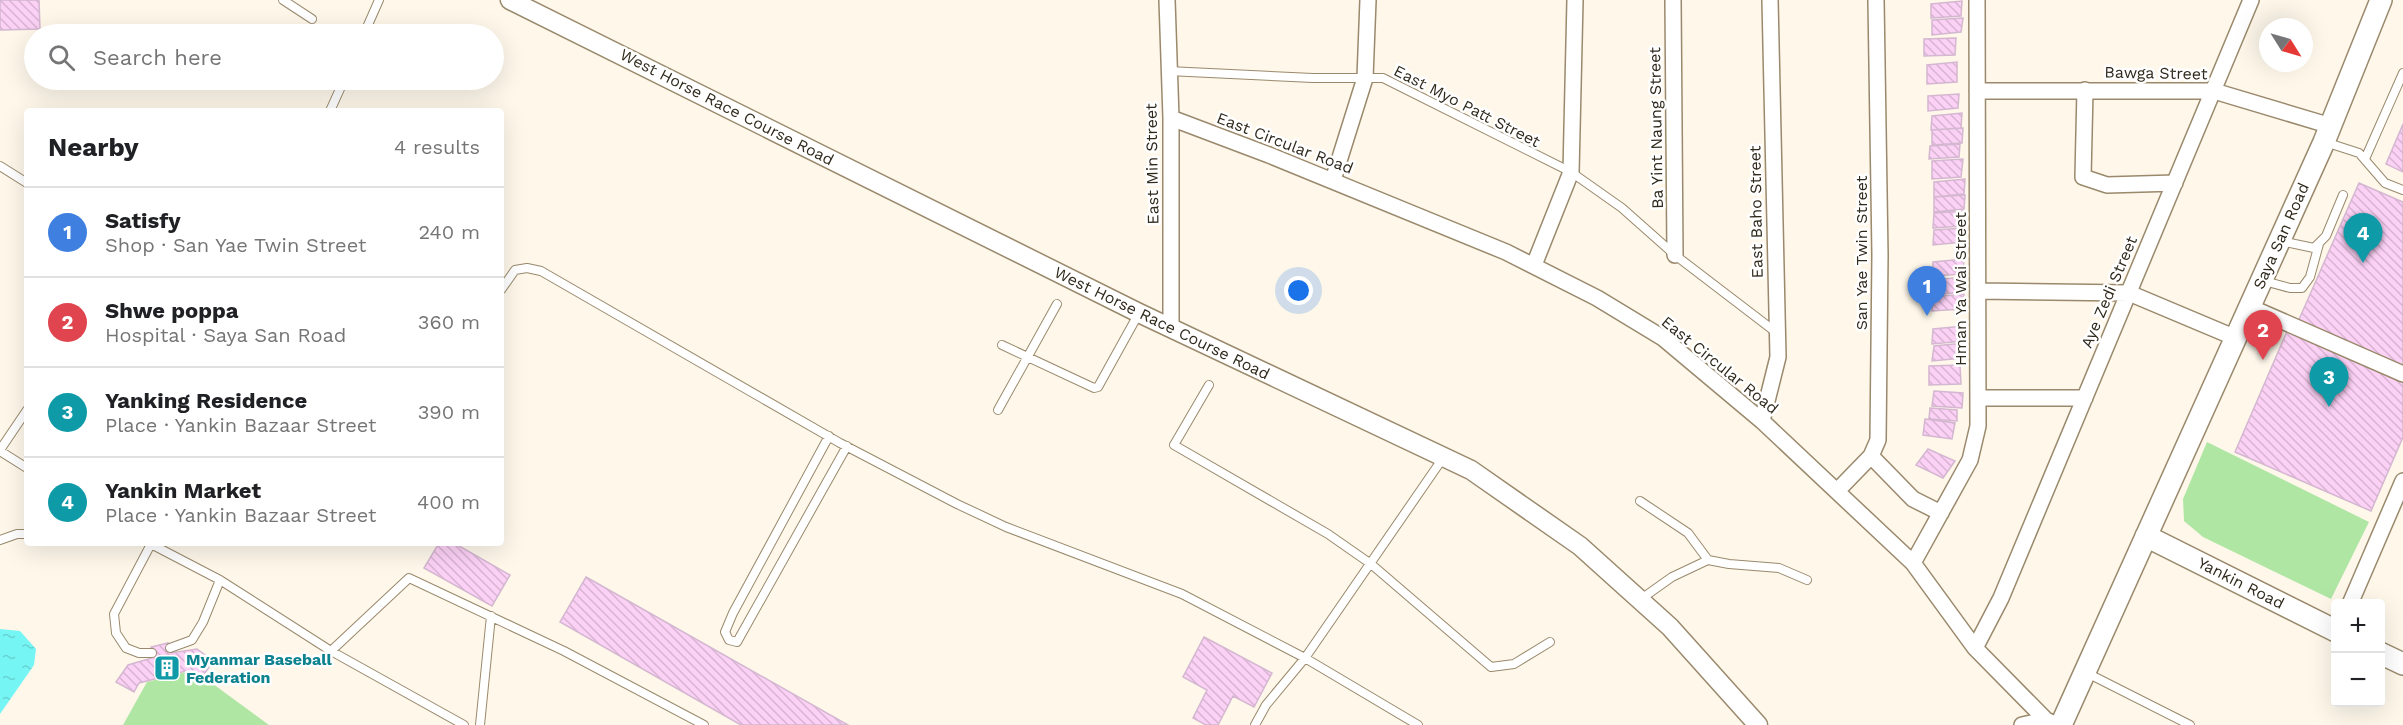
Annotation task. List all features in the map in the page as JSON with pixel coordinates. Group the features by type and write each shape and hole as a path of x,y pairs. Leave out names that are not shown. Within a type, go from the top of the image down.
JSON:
{"main road":[{"name":"Saya San Road","path":"2055,723 2085,672 2250,307 2327,134 2381,0"},
{"name":"Yankin Road","path":"2146,536 2331,628"},
{"path":"2385,655 2403,664"}],"street":[{"name":"West Horse Race Course Road","path":"510,0 1138,313 1471,470 1580,546 1670,627 1758,725"},
{"name":"East Min Street","path":"1167,0 1171,118 1171,328"},
{"path":"1333,180 1365,78 1368,0"},
{"path":"1534,265 1571,172 1575,0"},
{"name":"Ba Yint Naung Street","path":"1673,0 1675,255"},
{"name":"East Baho Street","path":"1762,421 1778,357 1770,0"},
{"name":"San Yae Twin Street","path":"1838,491 1871,456 1878,440 1880,255 1876,0"},
{"name":"Hman Ya Wai Street","path":"1913,563 1970,460 1978,426 1977,0"},
{"name":"Aye Zedi Street","path":"1975,648 2001,598 2251,0"},
{"path":"2085,90 2083,177 2107,185 2175,183"},
{"name":"Bawga Street","path":"1977,91 2214,91 2327,134"},
{"name":"East Circular Road","path":"1171,118 1333,180 1534,265 1597,298 1663,338 1762,421 1913,563 1975,648 2055,723"},
{"path":"1978,291 2128,293 2236,338"},
{"path":"2250,307 2403,374"},
{"path":"1978,398 2085,398"},
{"path":"1871,456 1913,499 1941,513"},
{"path":"2352,599 2403,481"},
{"path":"2022,725 2055,723"}],"lane":[{"path":"283,0 312,19"},
{"path":"368,24 379,0"},
{"name":"East Myo Patt Street","path":"1168,71 1313,78 1383,78 1571,172 1622,208 1675,255 1777,333"},
{"path":"2365,159 2403,73"},
{"path":"331,108 339,90"},
{"path":"2327,134 2359,153 2385,183 2403,190"},
{"path":"0,166 24,181"},
{"path":"2280,240 2314,248 2326,236 2343,195"},
{"path":"2262,280 2290,288 2302,288 2310,277 2319,242"},
{"path":"504,286 515,270 527,268 541,271 847,446 1006,527 1182,594 1305,658 1418,725"},
{"path":"998,410 1057,304"},
{"path":"1002,345 1094,388 1102,383 1138,313"},
{"path":"1209,385 1174,445 1328,534 1371,564 1491,667 1514,664 1550,642"},
{"path":"24,414 0,450 24,466"},
{"path":"829,436 733,613 725,632 729,640 737,642 847,446"},
{"path":"1255,725 1266,705 1305,658 1443,458"},
{"path":"1640,501 1688,533 1708,560"},
{"path":"0,540 24,534"},
{"path":"149,546 114,614 116,633 126,648 139,653 152,653"},
{"path":"154,546 220,580 331,651 464,725"},
{"path":"1640,600 1672,577 1708,560 1779,568 1807,580"},
{"path":"331,651 409,578 564,651 704,725"},
{"path":"170,648 192,640 203,622 220,580"},
{"path":"480,725 491,616"},
{"path":"2085,672 2190,725"}],"green space":[{"path":"2207,442 2369,522 2331,599 2203,537 2184,521 2183,499"},
{"path":"194,670 269,725 123,725 147,682"}],"water":[{"path":"0,629 20,631 36,649 34,665 0,714"}],"building":[{"path":"0,0 39,0 40,24 24,24 24,29 0,30"},
{"path":"1962,1 1961,16 1931,18 1931,4"},
{"path":"1963,18 1961,32 1932,35 1932,20"},
{"path":"1956,38 1955,55 1924,56 1924,39"},
{"path":"1957,62 1957,82 1927,84 1927,65"},
{"path":"1959,94 1958,108 1928,111 1928,96"},
{"path":"1962,113 1961,128 1931,130 1932,116"},
{"path":"2403,124 2403,172 2386,164"},
{"path":"1963,128 1962,143 1932,145 1932,130"},
{"path":"1960,144 1959,157 1929,159 1930,146"},
{"path":"1963,159 1961,177 1932,179 1932,161"},
{"path":"1965,179 1964,194 1934,197 1934,182"},
{"path":"2359,183 2403,202 2403,371 2297,324"},
{"path":"1965,195 1964,209 1934,212 1934,197"},
{"path":"1964,211 1963,226 1933,228 1934,213"},
{"path":"1965,228 1963,242 1933,245 1934,230"},
{"path":"1964,259 1963,274 1933,276 1933,262"},
{"path":"1964,277 1963,292 1933,295 1933,280"},
{"path":"1964,294 1962,309 1932,311 1933,297"},
{"path":"1964,326 1963,341 1932,344 1933,329"},
{"path":"2288,329 2403,378 2403,437 2371,511 2235,452"},
{"path":"1964,343 1963,358 1932,361 1934,346"},
{"path":"1960,365 1961,384 1929,385 1929,366"},
{"path":"1934,391 1963,393 1962,408 1932,406"},
{"path":"1930,408 1957,410 1957,421 1929,419"},
{"path":"1925,419 1955,423 1952,439 1923,435"},
{"path":"1928,449 1955,461 1943,478 1916,465"},
{"path":"437,546 459,546 510,575 492,606 424,568"},
{"path":"586,577 848,725 741,725 560,622"},
{"path":"1204,637 1272,673 1254,707 1233,696 1218,725 1206,725 1193,718 1207,690 1183,677"},
{"name":"Myanmar Baseball Federation","path":"168,643 171,653 197,649 213,661 201,679 186,671 139,683 134,692 116,682 128,665 152,658 151,647"}],"place":[{"name":"Yankin Market","path":"2363,263"},
{"name":"Satisfy","path":"1927,316"},
{"name":"Shwe poppa","path":"2263,360"},
{"name":"Yanking Residence","path":"2329,407"},
{"name":"Myanmar Baseball Federation","path":"167,668"}]}
